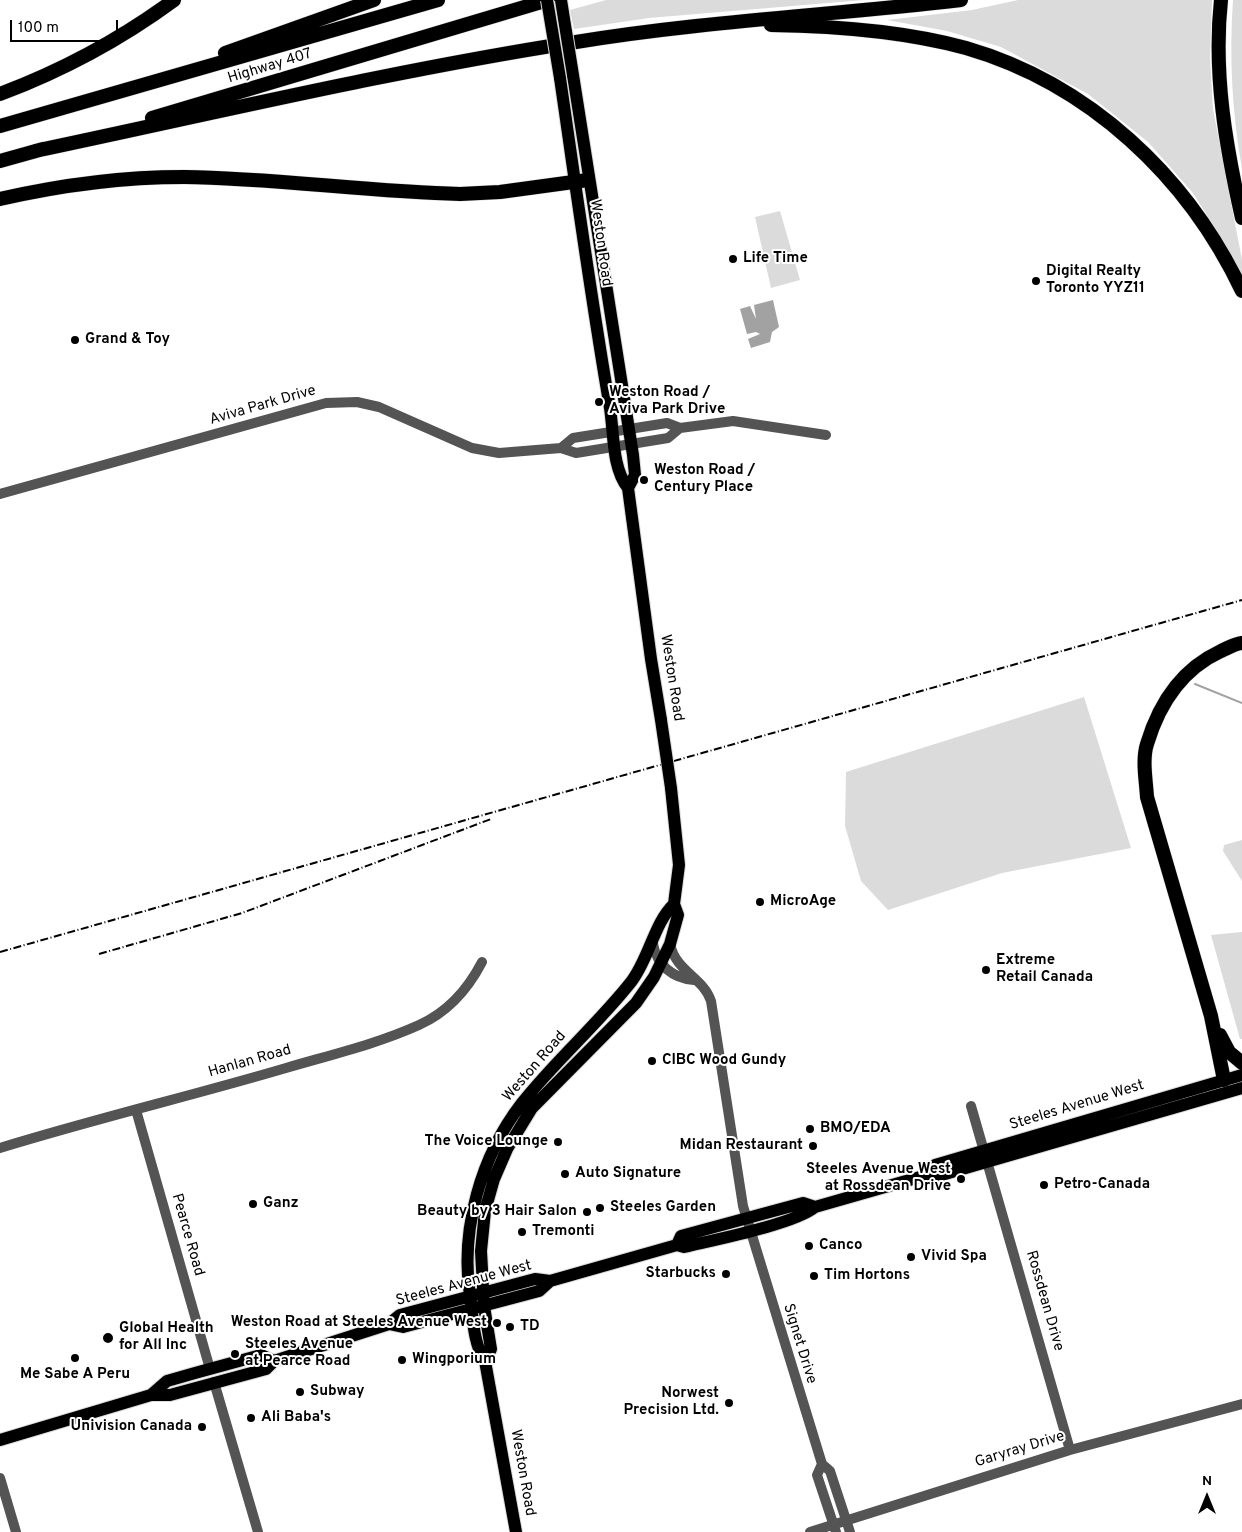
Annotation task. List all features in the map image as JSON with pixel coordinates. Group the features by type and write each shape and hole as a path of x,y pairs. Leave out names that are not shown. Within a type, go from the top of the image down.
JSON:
{"highway":[{"path":"0,94 87,54 140,24 174,0"},
{"path":"94,99 374,0"},
{"name":"Highway 407","path":"0,126 438,0"},
{"name":"Highway 407","path":"0,161 254,89 548,0"},
{"path":"35,151 472,60 584,40 688,27 961,0"},
{"path":"1221,0 1219,75 1223,120 1242,218"},
{"path":"688,27 786,25 883,33 967,48 1030,73 1093,109 1128,136 1162,171 1191,205 1216,241 1242,291"},
{"path":"0,198 88,182 158,177 211,178 460,194 500,192 582,181"},
{"path":"1226,1086 1211,1016 1147,797 1146,745 1161,707 1176,684 1214,654 1242,643"},
{"path":"1211,1016 1229,1052 1242,1063"}],"main road":[{"name":"Weston Road","path":"548,0 560,78 582,181 629,428 635,476 628,488"},
{"name":"Weston Road","path":"516,1532 485,1361 478,1351 478,1302 485,1211 494,1179 507,1149 532,1108 636,1003 660,965 670,944 678,915 674,904 679,865 671,788 628,488 620,477 614,430 595,321 573,75 561,0"},
{"name":"Weston Road","path":"478,1302 468,1257 470,1224 480,1180 495,1145 522,1104 603,1016 632,980 652,944 664,913 674,904"},
{"name":"Steeles Avenue West","path":"0,1440 151,1395 170,1395 266,1369 274,1361 389,1324 403,1326 478,1302 535,1279 550,1281 677,1245 684,1247 748,1225 806,1214 815,1207 927,1175 938,1176 986,1156 1226,1086 1242,1075"},
{"name":"Steeles Avenue West","path":"1226,1086 1242,1088"},
{"name":"Steeles Avenue West","path":"151,1395 166,1381 261,1355 274,1361"},
{"path":"210,1369 214,1382"}],"street":[{"name":"Aviva Park Drive","path":"0,494 216,435 305,408 338,402 357,402 396,412 472,448 499,453 561,448 576,453 668,438 680,428 667,422 614,430 574,438 561,448"},
{"path":"680,428 733,421 826,435"},
{"path":"652,944 660,965 684,979 694,980"},
{"name":"Signet Drive","path":"670,944 678,964 709,992 748,1225 822,1464 830,1471 850,1532"},
{"name":"Hanlan Road","path":"0,1148 392,1036 420,1024 465,992 482,962"},
{"name":"Rossdean Drive","path":"971,1106 1070,1450"},
{"name":"Pearce Road","path":"136,1110 210,1369"},
{"path":"214,1382 258,1532"},
{"name":"Garyray Drive","path":"810,1532 835,1528 847,1521 1070,1450 1242,1404"},
{"name":"Signet Drive","path":"822,1464 817,1475 835,1528"},
{"path":"0,1478 16,1532"}],"shaded area":[{"path":"606,0 864,0 649,18 574,29 570,10"},
{"path":"1018,0 1212,0 1210,58 1213,109 1242,260 1242,277 1227,247 1193,193 1148,142 1088,94 1001,47 947,31 887,20 972,10"},
{"path":"1233,0 1242,0 1242,169 1232,85"},
{"path":"780,211 800,280 771,288 755,217"},
{"path":"773,300 779,327 772,332 770,342 751,348 748,339 760,334 756,332 747,334 740,309 750,306 756,319 754,305"},
{"path":"1084,697 1131,848 1002,873 888,910 861,881 845,826 846,772"},
{"path":"1242,840 1242,881 1223,851 1224,845"},
{"path":"1242,932 1242,1039 1240,1039 1211,935"}],"waterway":[{"path":"1195,684 1242,703"}],"railway":[{"path":"0,952 1242,600"},
{"path":"99,954 242,913 491,819"}],"place":[{"name":"Life Time","path":"733,259"},
{"name":"Digital Realty Toronto YYZ11","path":"1036,281"},
{"name":"Grand & Toy","path":"75,340"},
{"name":"Weston Road / Aviva Park Drive","path":"599,402"},
{"name":"Weston Road / Century Place","path":"644,480"},
{"name":"MicroAge","path":"760,902"},
{"name":"Extreme Retail Canada","path":"986,970"},
{"name":"CIBC Wood Gundy","path":"652,1061"},
{"name":"BMO/EDA","path":"810,1129"},
{"name":"The Voice Lounge","path":"558,1142"},
{"name":"Midan Restaurant","path":"813,1146"},
{"name":"Auto Signature","path":"565,1174"},
{"name":"Steeles Avenue West at Rossdean Drive","path":"961,1179"},
{"name":"Petro-Canada","path":"1044,1185"},
{"name":"Ganz","path":"253,1204"},
{"name":"Steeles Garden","path":"600,1208"},
{"name":"Beauty by 3 Hair Salon","path":"587,1212"},
{"name":"Tremonti","path":"522,1232"},
{"name":"Canco","path":"809,1246"},
{"name":"Vivid Spa","path":"911,1257"},
{"name":"Starbucks","path":"726,1274"},
{"name":"Tim Hortons","path":"814,1276"},
{"name":"Weston Road at Steeles Avenue West","path":"497,1323"},
{"name":"TD","path":"510,1327"},
{"name":"Global Health for All Inc","path":"108,1338"},
{"name":"Steeles Avenue at Pearce Road","path":"235,1354"},
{"name":"Me Sabe A Peru","path":"75,1358"},
{"name":"Wingporium","path":"402,1360"},
{"name":"Subway","path":"300,1392"},
{"name":"Norwest Precision Ltd.","path":"729,1403"},
{"name":"Ali Baba's","path":"251,1418"},
{"name":"Univision Canada","path":"202,1427"}]}
